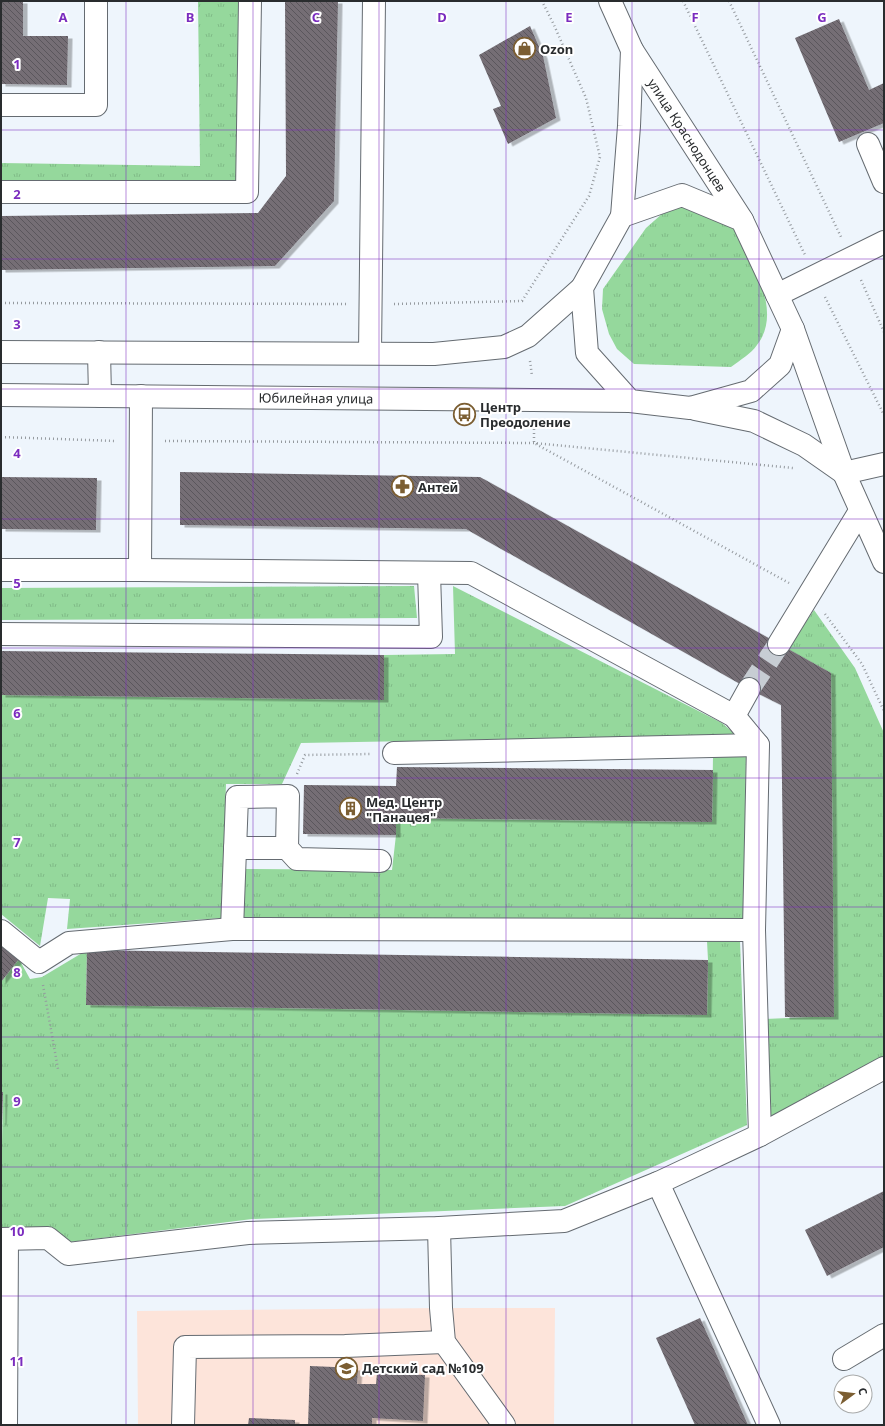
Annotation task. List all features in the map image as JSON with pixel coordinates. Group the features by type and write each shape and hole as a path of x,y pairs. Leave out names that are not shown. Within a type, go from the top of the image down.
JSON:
{"main road":[{"path":"1,105 96,105 96,1"},
{"path":"1,192 247,192 250,1"},
{"path":"370,353 374,1"},
{"name":"улица Краснодонцев","path":"610,1 632,50 742,220 793,329"},
{"name":"улица Краснодонцев","path":"622,216 632,50"},
{"path":"868,144 884,182"},
{"path":"1,352 434,354 504,347 528,336 582,288 622,216 682,195 742,220"},
{"path":"777,295 884,242"},
{"path":"582,288 587,353 630,401"},
{"path":"690,408 751,391 780,365 793,329"},
{"path":"793,329 844,473 884,562"},
{"path":"100,352 100,396"},
{"name":"Юбилейная улица","path":"1,395 534,399 630,401 690,408"},
{"path":"140,570 141,396"},
{"path":"690,408 754,421 804,444 844,473 884,464"},
{"path":"779,644 860,511"},
{"path":"1,570 471,573 734,716 758,745 754,930 760,1135"},
{"path":"1,634 431,637 429,573"},
{"path":"734,716 749,689"},
{"path":"394,753 758,745"},
{"path":"232,929 237,797 288,796 287,848 297,859 380,861"},
{"path":"235,848 287,848"},
{"path":"1,930 39,962 69,943 232,929 754,930"},
{"path":"6,1425 4,1239 48,1238 68,1254 248,1233 439,1228 564,1221 658,1183 760,1135 884,1068"},
{"path":"658,1183 769,1425"},
{"path":"439,1228 441,1308 444,1342 504,1425"},
{"path":"844,1359 884,1335"},
{"path":"183,1425 185,1347 345,1346 444,1342"}],"path":[{"path":"683,1 815,276 884,415"},
{"path":"730,1 851,258 884,332"},
{"path":"522,301 528,336 534,399 534,443"},
{"path":"1,437 140,441 534,443 798,468"},
{"path":"534,443 810,594 862,664 884,711"},
{"path":"288,796 305,755 394,753"},
{"path":"45,997 58,1070"}],"shaded area":[{"name":"Детский сад №109","path":"555,1308 554,1425 138,1425 137,1311"}],"green space":[{"path":"198,1 250,1 247,192 1,192 1,163 200,166"},
{"path":"679,205 734,228 762,286 766,301 767,317 764,331 755,348 731,367 634,364 617,349 609,334 602,309 603,289 646,228 663,213"},
{"path":"414,586 417,618 1,620 1,588"},
{"path":"453,586 722,723 736,735 301,743 282,784 226,784 222,918 67,929 70,899 48,898 40,946 1,914 1,695 383,700 384,655 455,654"},
{"path":"814,610 855,668 884,733 884,1057 769,1119 765,1019 834,1016 831,673 779,644 793,641"},
{"path":"746,755 744,919 243,920 245,869 392,870 396,835 396,818 712,822 713,756"},
{"path":"707,941 740,941 747,1125 565,1206 252,1219 70,1242 52,1228 1,1229 3,1092 1,1092 1,982 19,959 30,979 42,977 87,950 86,1005 707,1015"}],"building":[{"path":"1,1 23,1 23,36 68,36 67,85 1,84"},
{"path":"285,1 338,1 334,201 275,266 1,270 1,216 258,213 286,176"},
{"path":"839,19 869,90 884,83 884,123 839,142 795,38"},
{"path":"530,26 543,56 556,118 508,144 493,109 501,106 479,55"},
{"path":"180,472 480,477 831,673 834,1017 785,1017 781,705 749,689 466,529 180,525"},
{"path":"1,477 97,478 96,530 1,529"},
{"path":"1,651 384,655 384,700 1,695"},
{"path":"397,767 713,770 712,822 396,818 396,835 303,834 304,785 396,786"},
{"path":"1,944 19,959 1,982"},
{"path":"87,950 708,960 707,1015 86,1005"},
{"path":"1,1092 3,1092 2,1123 1,1123"},
{"path":"884,1191 884,1247 827,1276 805,1230"},
{"path":"700,1318 748,1425 695,1425 656,1338"},
{"path":"310,1366 358,1368 357,1384 376,1384 377,1373 425,1375 423,1421 372,1418 372,1425 308,1425"},
{"path":"249,1418 295,1420 295,1425 248,1425"}],"tunnel":[{"path":"749,689 779,644"}],"place":[{"name":"Ozon","path":"524,49"},
{"name":"Центр Преодоление","path":"464,414"},
{"name":"Антей","path":"402,487"},
{"name":"Мед. Центр \"Панацея\"","path":"350,809"},
{"name":"Детский сад №109","path":"346,1368"}]}
